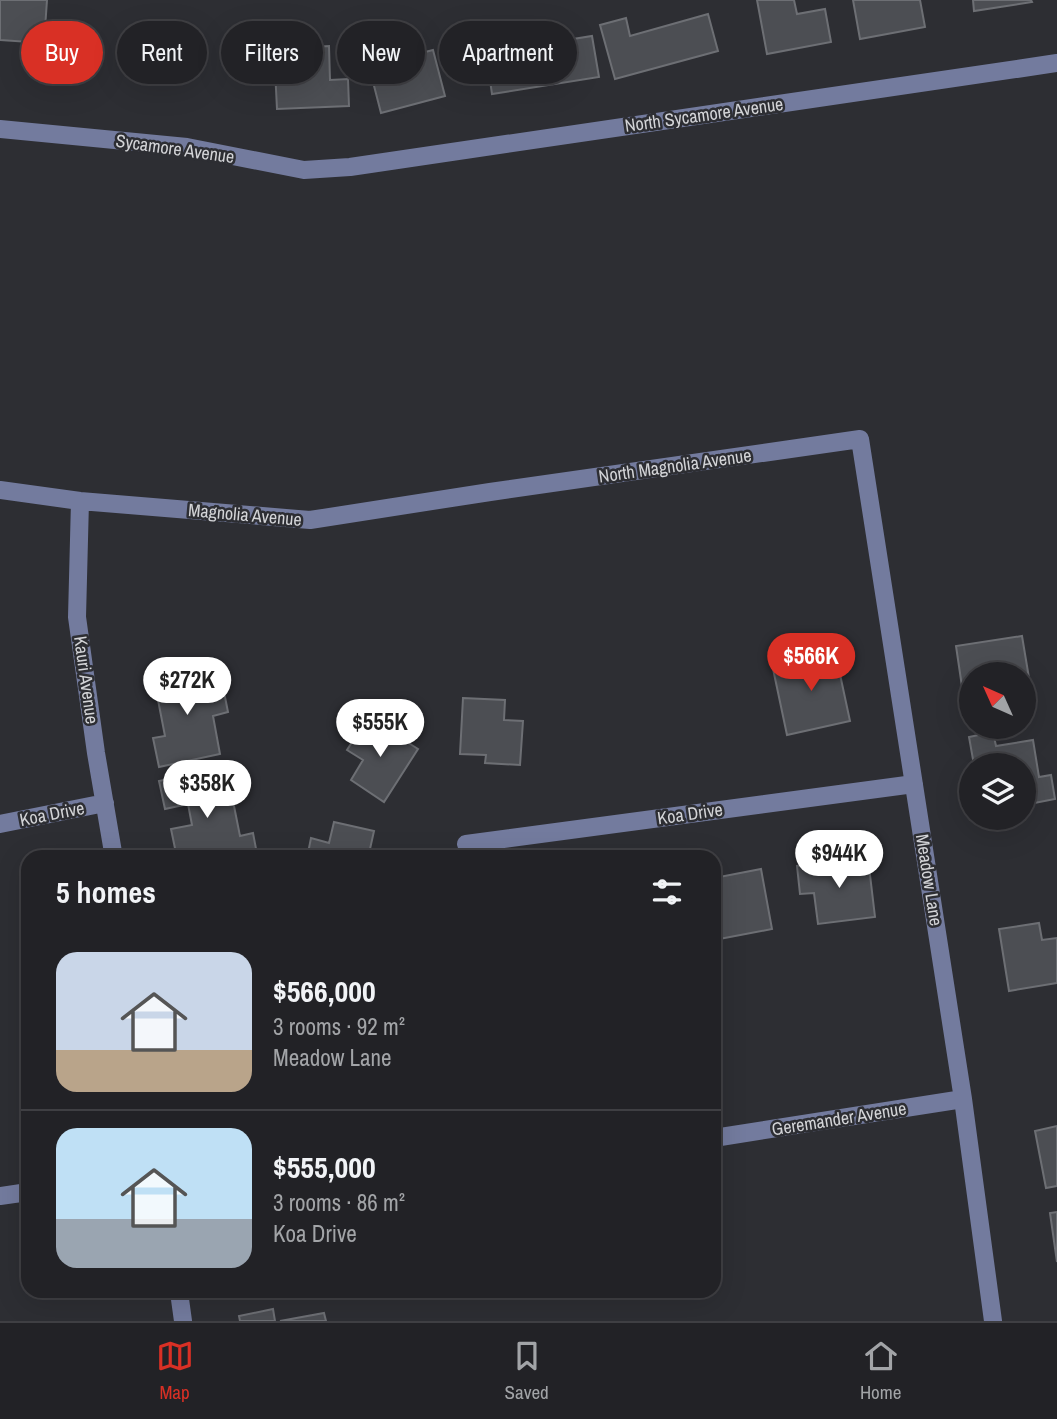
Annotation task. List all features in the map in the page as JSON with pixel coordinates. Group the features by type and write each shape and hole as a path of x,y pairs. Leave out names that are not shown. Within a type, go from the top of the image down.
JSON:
{"street":[{"name":"North Sycamore Avenue","path":"350,167 1057,63"},
{"name":"Sycamore Avenue","path":"0,129 187,147 304,170 350,167"},
{"name":"North Magnolia Avenue","path":"490,492 860,439"},
{"name":"Meadow Lane","path":"860,439 963,1099 993,1321"},
{"name":"Magnolia Avenue","path":"0,490 80,500 310,520 490,492"},
{"name":"Kauri Avenue","path":"80,500 77,617 113,850"},
{"name":"Koa Drive","path":"466,844 914,783"},
{"name":"Koa Drive","path":"0,824 105,803"},
{"name":"Geremander Avenue","path":"721,1137 963,1099"},
{"path":"0,1196 21,1193"},
{"path":"180,1298 183,1321"}],"building":[{"path":"0,0 47,0 46,21 21,21 21,41 0,40"},
{"path":"757,0 794,0 797,14 825,9 831,42 767,54"},
{"path":"853,0 920,0 925,27 860,39"},
{"path":"973,0 1031,0 1032,2 974,11"},
{"path":"708,14 718,51 615,79 600,25 626,18 630,36"},
{"path":"592,36 599,77 577,80 577,38"},
{"path":"323,46 329,46 330,80 337,80 337,84 348,84 349,106 277,109 276,84 323,84"},
{"path":"433,50 439,84 442,84 445,96 381,113 374,84 425,84 425,52"},
{"path":"491,84 555,84 492,94"},
{"path":"1022,636 1026,662 959,662 959,666 956,646"},
{"path":"835,651 850,721 787,735 772,664"},
{"path":"181,663 186,689 222,682 228,712 213,716 220,754 159,767 153,738 165,736 152,669"},
{"path":"463,698 505,700 504,720 523,721 520,765 485,763 486,755 460,754"},
{"path":"368,717 418,749 384,802 351,780 363,760 347,750"},
{"path":"969,739 994,739 996,746 1033,740 1035,753 972,753"},
{"path":"1036,758 1039,777 1051,775 1055,799 1036,803"},
{"path":"187,775 189,784 228,776 240,836 253,833 256,850 175,850 171,829 192,825 188,804 165,809 159,781"},
{"path":"334,822 374,831 370,850 309,850 311,838 329,843"},
{"path":"868,858 875,917 818,924 814,893 800,894 797,866"},
{"path":"761,869 772,929 721,939 721,877"},
{"path":"1039,923 1042,940 1057,938 1057,983 1009,991 999,929"},
{"path":"1057,1126 1057,1186 1046,1188 1035,1131"},
{"path":"1057,1212 1057,1262 1050,1213"},
{"path":"273,1309 275,1321 240,1321 239,1316"},
{"path":"324,1313 326,1321 280,1321"}]}
